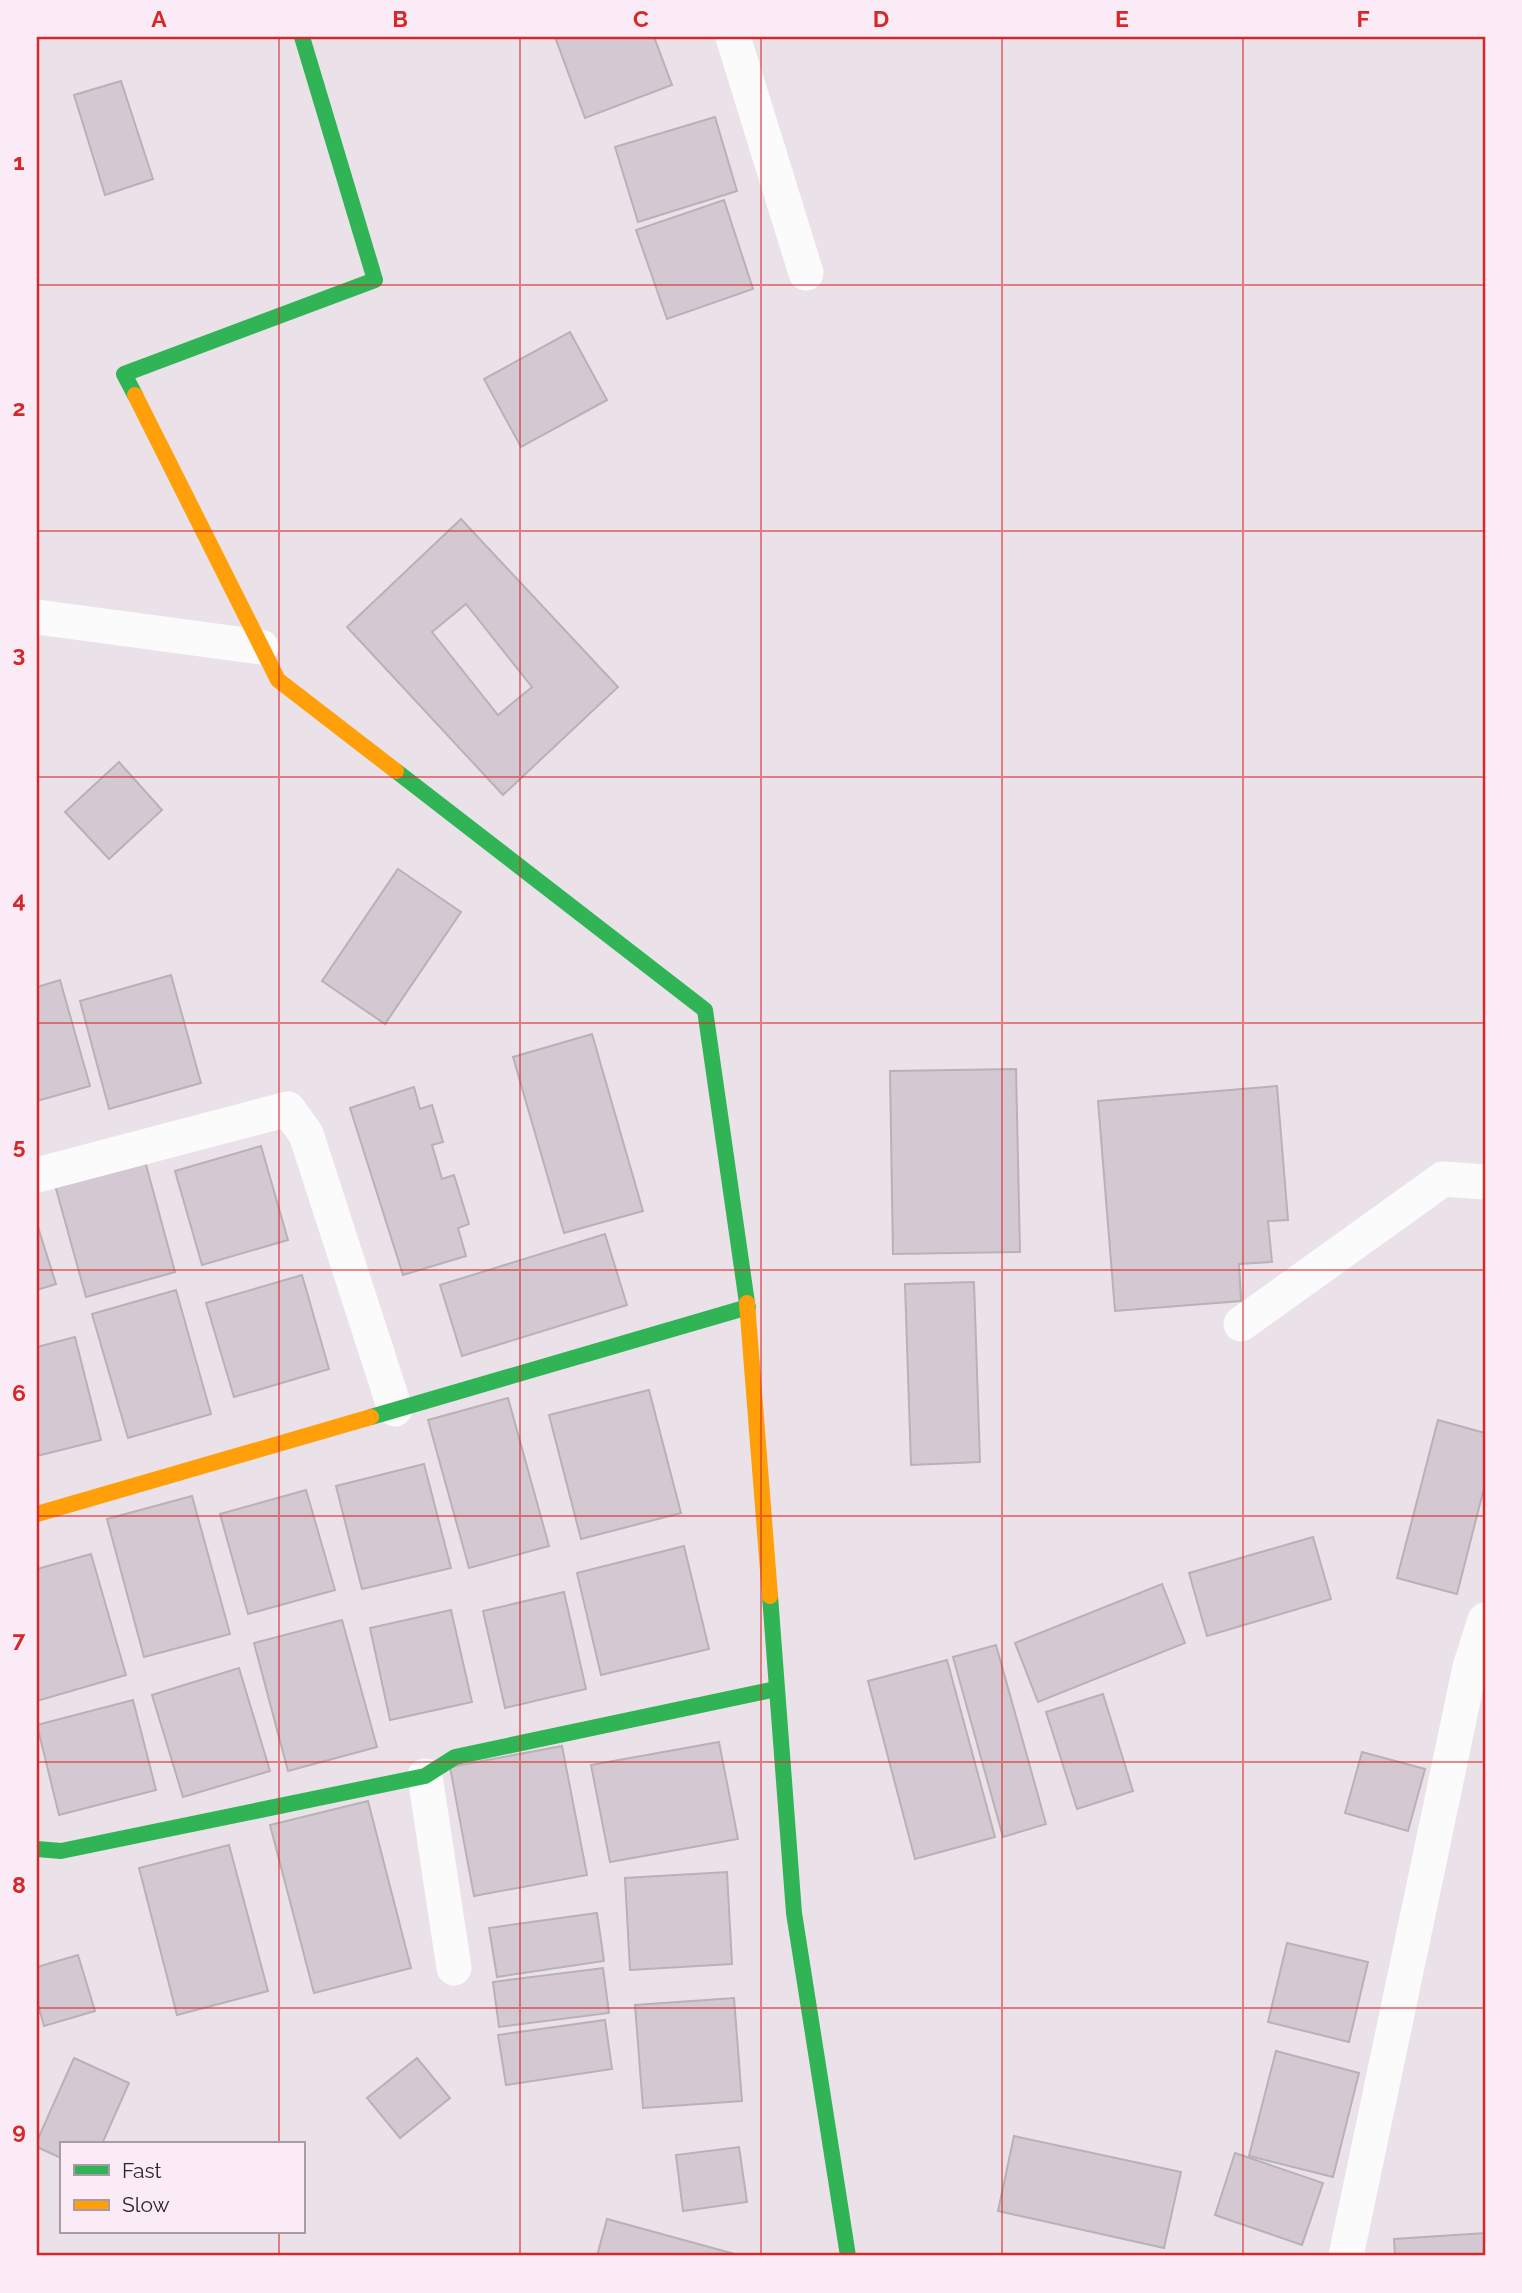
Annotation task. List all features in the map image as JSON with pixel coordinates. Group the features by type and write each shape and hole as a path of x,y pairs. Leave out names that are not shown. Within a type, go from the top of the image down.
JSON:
{"street":[{"path":"302,37 375,280 124,374 278,680 705,1010 748,1307 794,1913 848,2256"},
{"path":"733,37 806,273"},
{"path":"37,617 261,647"},
{"path":"37,1175 288,1109 306,1134 395,1409"},
{"path":"1241,1325 1443,1179 1485,1182"},
{"path":"37,1514 748,1307"},
{"path":"1346,2256 1478,1668 1485,1620"},
{"path":"37,1849 61,1851 425,1776 455,1757 776,1689"},
{"path":"425,1776 454,1968"}],"building":[{"path":"555,37 654,37 672,85 585,118"},
{"path":"121,81 153,179 105,195 74,95"},
{"path":"715,117 737,191 638,222 615,147"},
{"path":"724,200 753,289 667,319 636,230"},
{"path":"570,332 607,400 521,447 484,379"},
{"path":"461,519 618,687 503,795 347,627","holes":["466,604 532,687 498,715 432,632"]},
{"path":"119,762 162,810 109,859 65,812"},
{"path":"398,869 461,912 385,1024 322,981"},
{"path":"171,975 201,1083 109,1109 80,1001"},
{"path":"60,980 90,1086 37,1101 37,987"},
{"path":"592,1034 643,1211 564,1233 513,1057"},
{"path":"1016,1069 1020,1252 893,1254 890,1071"},
{"path":"1277,1086 1288,1220 1268,1221 1272,1262 1239,1264 1241,1301 1115,1311 1098,1101"},
{"path":"414,1087 420,1109 432,1105 443,1142 432,1145 442,1179 454,1175 469,1224 458,1228 466,1256 403,1275 350,1108"},
{"path":"261,1146 288,1240 202,1265 175,1171"},
{"path":"145,1161 175,1272 86,1297 55,1185"},
{"path":"37,1224 56,1284 37,1290"},
{"path":"605,1234 627,1305 462,1356 440,1285"},
{"path":"302,1275 329,1369 234,1397 206,1303"},
{"path":"974,1282 980,1462 911,1465 905,1284"},
{"path":"176,1290 211,1414 128,1438 92,1314"},
{"path":"75,1337 101,1440 37,1456 37,1347"},
{"path":"649,1390 681,1513 581,1539 549,1415"},
{"path":"508,1398 549,1546 469,1568 428,1420"},
{"path":"1438,1420 1485,1433 1485,1484 1457,1594 1397,1578"},
{"path":"424,1464 451,1568 362,1589 336,1486"},
{"path":"306,1490 335,1590 248,1614 220,1514"},
{"path":"192,1496 230,1634 144,1657 107,1519"},
{"path":"1313,1537 1331,1599 1207,1636 1189,1573"},
{"path":"684,1546 709,1649 601,1675 577,1573"},
{"path":"91,1554 126,1675 37,1701 37,1569"},
{"path":"1162,1584 1185,1643 1038,1702 1015,1643"},
{"path":"564,1592 586,1689 505,1708 483,1611"},
{"path":"451,1610 472,1702 390,1720 370,1628"},
{"path":"342,1620 377,1747 288,1771 254,1643"},
{"path":"996,1645 1046,1824 1003,1837 953,1657"},
{"path":"947,1660 995,1837 915,1859 868,1681"},
{"path":"239,1668 270,1771 183,1797 152,1695"},
{"path":"1103,1694 1133,1791 1077,1809 1046,1712"},
{"path":"133,1700 156,1790 59,1815 37,1725"},
{"path":"719,1742 738,1839 610,1862 591,1765"},
{"path":"562,1746 587,1875 474,1896 450,1767"},
{"path":"1362,1752 1425,1769 1408,1831 1345,1813"},
{"path":"368,1801 411,1968 314,1993 270,1825"},
{"path":"229,1845 268,1991 177,2015 139,1868"},
{"path":"727,1872 732,1964 630,1970 625,1878"},
{"path":"597,1913 604,1961 497,1977 489,1928"},
{"path":"1287,1943 1368,1962 1349,2042 1268,2022"},
{"path":"78,1955 95,2011 44,2026 37,2001 37,1967"},
{"path":"603,1968 609,2013 499,2027 493,1982"},
{"path":"734,1998 742,2101 643,2108 635,2005"},
{"path":"605,2020 612,2069 506,2085 498,2035"},
{"path":"1276,2051 1359,2073 1333,2177 1249,2156"},
{"path":"74,2058 129,2083 103,2142 60,2142 60,2158 37,2147 37,2141"},
{"path":"417,2058 450,2098 400,2138 367,2098"},
{"path":"1014,2136 1181,2172 1164,2248 998,2211"},
{"path":"739,2147 747,2202 683,2211 676,2155"},
{"path":"1235,2153 1323,2183 1302,2245 1215,2215"},
{"path":"607,2219 742,2256 597,2256"},
{"path":"1485,2233 1485,2256 1395,2256 1394,2239"}],"traffic: fast":[{"path":"135,395 124,374 375,280 302,37"},
{"path":"396,771 705,1010 747,1303"},
{"path":"371,1417 748,1307"},
{"path":"770,1596 794,1913 848,2256"},
{"path":"37,1849 61,1851 425,1776 455,1757 776,1689"}],"traffic: slow":[{"path":"135,395 278,680 396,771"},
{"path":"747,1303 770,1596"},
{"path":"37,1514 371,1417"}]}
